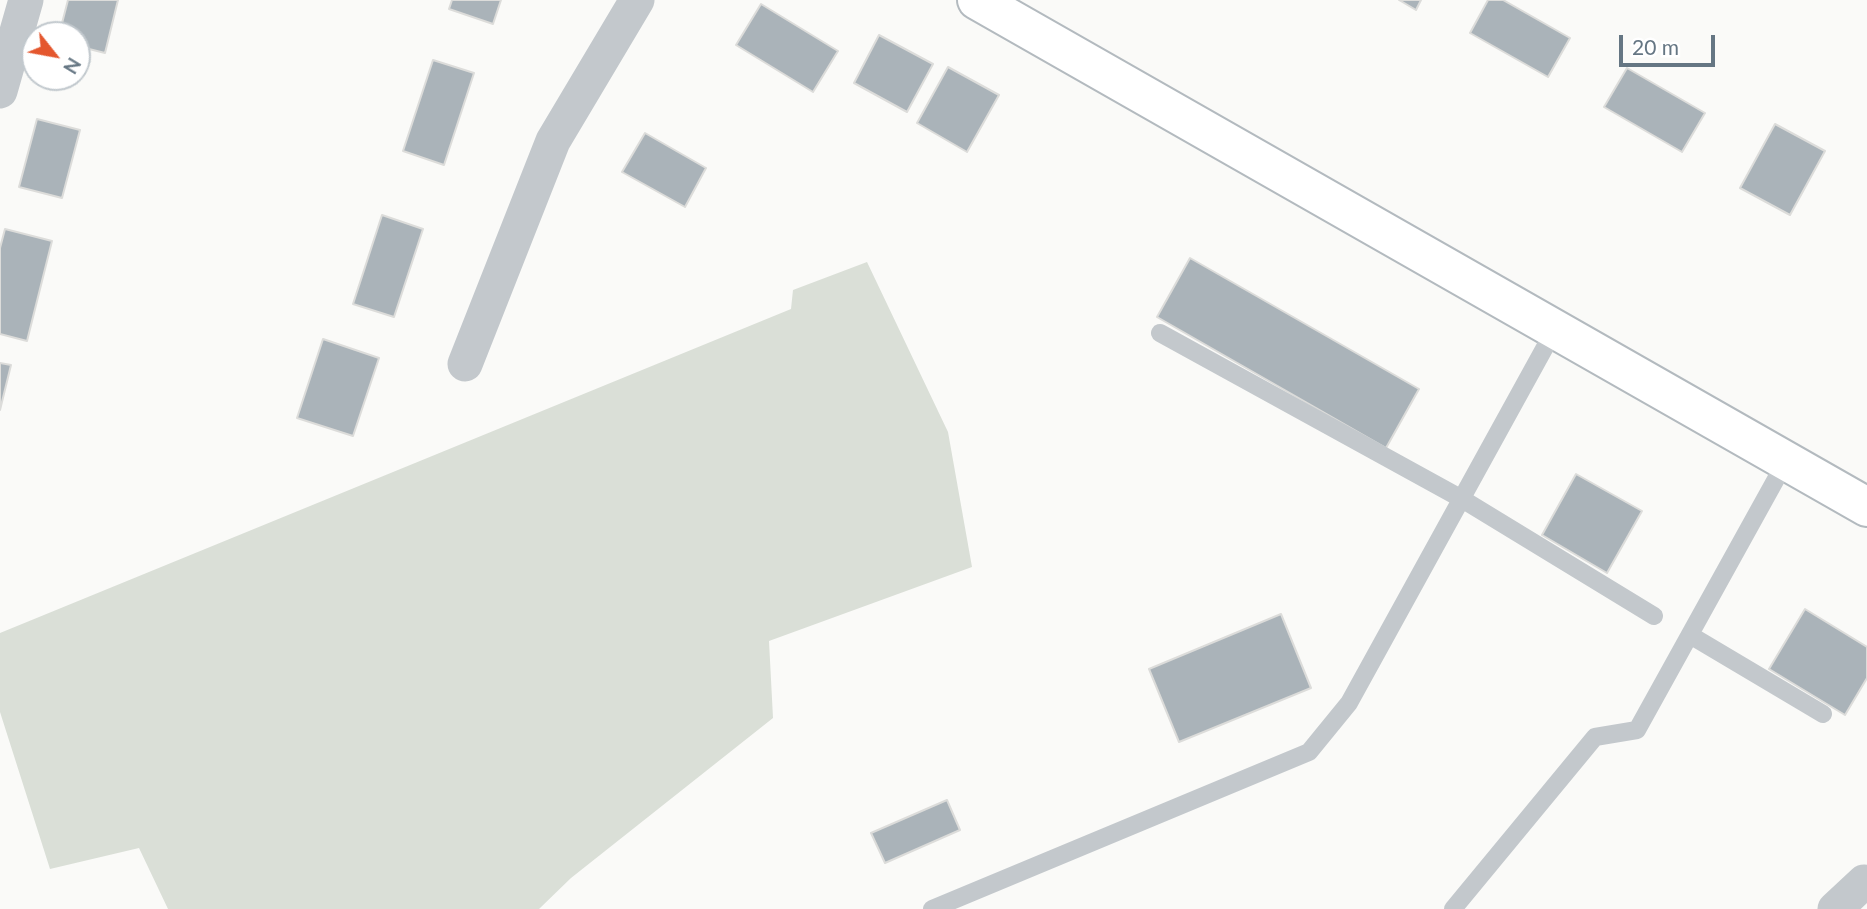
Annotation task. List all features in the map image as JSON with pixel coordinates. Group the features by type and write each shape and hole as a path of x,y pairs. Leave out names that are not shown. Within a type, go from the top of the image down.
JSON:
{"main road":[{"path":"977,0 1867,507"}],"street":[{"path":"0,90 26,0"},
{"path":"465,363 553,141 637,0"},
{"path":"1835,909 1862,889"}],"lane":[{"path":"932,909 1309,752 1349,704 1555,329"},
{"path":"1160,333 1462,499 1654,616"},
{"path":"1453,909 1595,737 1637,730 1786,461"},
{"path":"1690,635 1823,714"}],"shaded area":[{"path":"867,262 948,432 972,567 769,641 773,718 571,878 539,909 168,909 139,848 50,869 0,712 0,633 791,309 793,290"}],"building":[{"path":"68,0 118,0 105,53 91,50 91,21 63,21"},
{"path":"452,0 501,0 493,24 449,9"},
{"path":"1399,0 1421,0 1416,10"},
{"path":"1488,0 1503,0 1570,38 1548,77 1470,33"},
{"path":"761,4 838,51 813,92 736,45"},
{"path":"879,35 933,64 907,112 854,83"},
{"path":"433,60 474,73 444,165 403,151"},
{"path":"948,67 999,95 967,152 917,123"},
{"path":"1627,68 1705,113 1682,152 1604,107"},
{"path":"37,119 80,130 62,198 19,187"},
{"path":"1775,124 1825,151 1790,215 1740,188"},
{"path":"645,133 706,168 685,207 622,172"},
{"path":"382,215 423,229 394,317 353,304"},
{"path":"5,229 52,241 27,341 0,334 0,248"},
{"path":"1190,258 1419,389 1386,448 1157,317"},
{"path":"323,339 379,358 353,436 297,418"},
{"path":"0,363 11,365 0,410"},
{"path":"1576,474 1642,511 1607,573 1542,535"},
{"path":"1805,609 1867,647 1867,678 1845,715 1769,669"},
{"path":"1281,614 1311,688 1179,742 1149,669"},
{"path":"947,800 960,830 885,863 871,833"}]}
